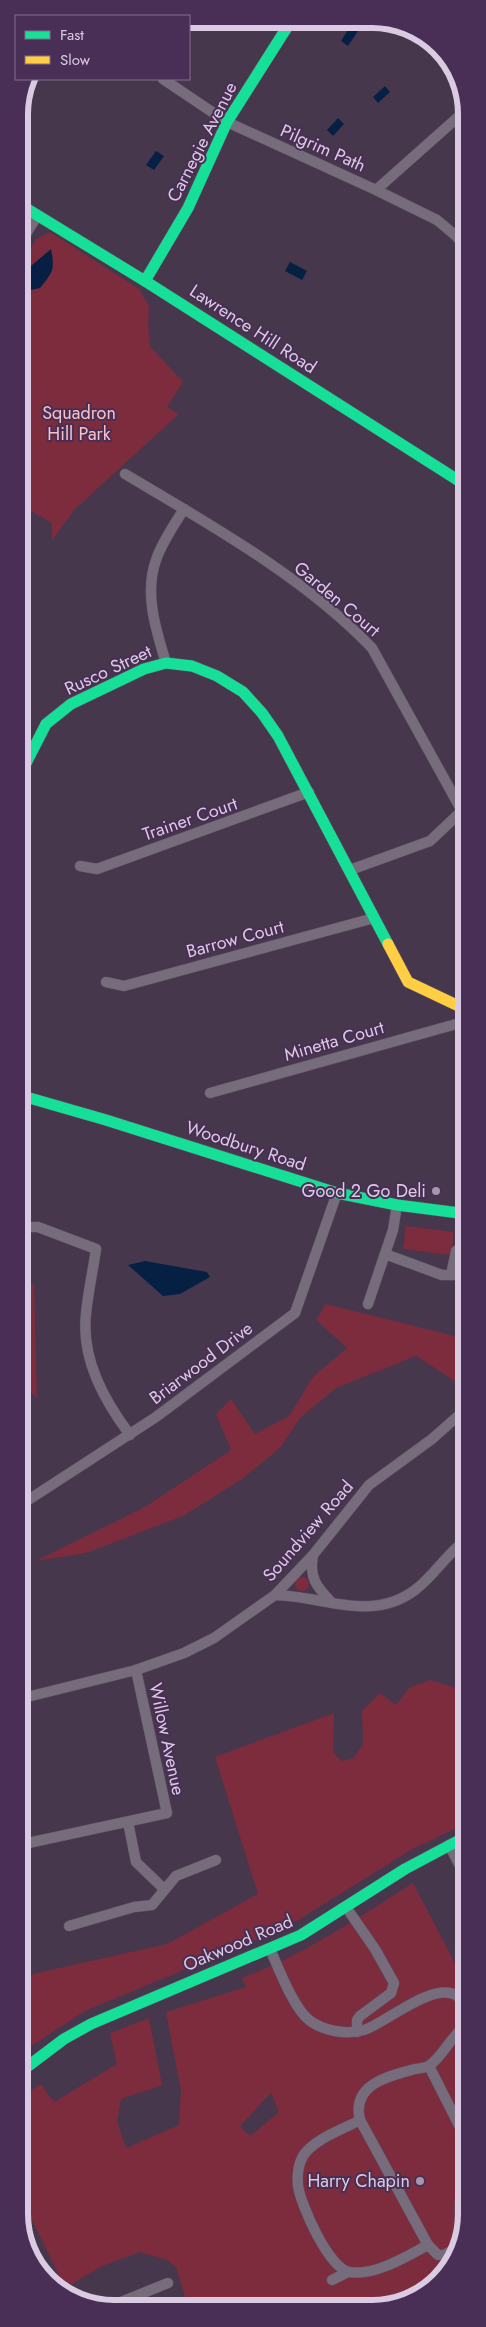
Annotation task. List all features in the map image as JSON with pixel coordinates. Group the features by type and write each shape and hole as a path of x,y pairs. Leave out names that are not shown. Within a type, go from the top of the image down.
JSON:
{"main road":[{"name":"Carnegie Avenue","path":"146,281 188,208 227,122 287,28"},
{"name":"Lawrence Hill Road","path":"28,210 146,281 459,481"},
{"name":"Rusco Street","path":"28,759 46,724 71,704 144,669 166,662 192,666 217,676 243,692 278,736 408,982 459,1006"},
{"name":"Woodbury Road","path":"28,1098 106,1120 337,1193 397,1206 458,1213"},
{"name":"Oakwood Road","path":"28,2067 64,2039 91,2024 270,1950 301,1935 405,1869 458,1840"}],"street":[{"name":"Pilgrim Path","path":"164,80 227,122 437,220 459,240"},
{"path":"376,190 459,116"},
{"path":"28,230 37,216"},
{"name":"Garden Court","path":"125,474 211,525 280,572 354,630 372,648 459,800"},
{"path":"166,662 152,607 151,584 156,560 184,510"},
{"name":"Trainer Court","path":"80,866 97,869 309,792"},
{"path":"350,870 430,841 459,814"},
{"name":"Barrow Court","path":"106,982 124,986 374,918"},
{"name":"Minetta Court","path":"210,1093 459,1023"},
{"name":"Briarwood Drive","path":"28,1500 130,1436 295,1313 337,1193"},
{"path":"368,1304 393,1230 397,1206"},
{"path":"28,1227 38,1228 96,1249 86,1316 87,1349 97,1382 112,1411 130,1436"},
{"path":"451,1275 456,1251 458,1249"},
{"path":"385,1254 442,1275 458,1275"},
{"name":"Soundview Road","path":"28,1698 136,1670 184,1653 214,1638 275,1595 313,1555 369,1484 432,1439 458,1416"},
{"path":"275,1595 292,1595 332,1603 375,1607 396,1602 416,1589 458,1547"},
{"path":"313,1555 311,1570 317,1587 332,1603"},
{"name":"Willow Avenue","path":"28,1843 167,1813 136,1670"},
{"path":"128,1822 136,1862 164,1889"},
{"path":"449,1845 458,1862"},
{"path":"69,1926 134,1907 152,1905 176,1876 216,1860"},
{"path":"346,1908 382,1961 394,1983 391,1993 360,2016 357,2020 357,2032"},
{"path":"270,1950 303,2014 320,2027 338,2031 357,2032 371,2027 415,2002 436,1993 444,1992 458,1997"},
{"path":"449,2252 438,2255 428,2246 360,2120 358,2103 362,2094 372,2084 387,2077 429,2066 458,2032"},
{"path":"429,2066 458,2123"},
{"path":"348,2272 337,2265 312,2224 298,2187 298,2169 304,2156 315,2144 360,2120"},
{"path":"332,2280 348,2272 373,2270 428,2246"},
{"path":"126,2300 168,2283"}],"green space":[{"name":"Squadron Hill Park","path":"50,232 139,289 149,306 150,346 183,382 167,407 179,414 75,509 52,540 52,523 28,509 28,253 36,239"},
{"path":"406,1226 454,1232 451,1255 403,1249"},
{"path":"28,1284 34,1284 37,1398 28,1390"},
{"path":"326,1304 458,1337 458,1383 416,1356 336,1388 300,1418 280,1448 242,1479 183,1516 86,1553 36,1561 145,1507 231,1450 216,1414 231,1399 255,1434 289,1416 313,1377 347,1348 316,1320"},
{"path":"302,1577 307,1579 309,1584 307,1589 302,1591 297,1589 295,1584 297,1579"},
{"path":"431,1680 458,1689 458,1827 411,1850 298,1920 239,1947 85,2011 28,2048 28,1975 167,1944 258,1894 215,1757 334,1713 333,1752 341,1761 354,1758 363,1744 362,1711 380,1693 396,1705 410,1687"},
{"path":"413,1883 458,1969 458,2219 456,2236 444,2261 425,2282 410,2291 384,2299 372,2300 186,2300 176,2267 167,2260 139,2252 100,2267 68,2286 63,2283 28,2212 28,2092 41,2084 54,2102 117,2064 110,2033 149,2018 162,2085 121,2099 117,2121 126,2148 179,2125 181,2091 166,2012 246,1987 242,1978 287,1958 351,1922","holes":["271,2093 279,2112 250,2136 240,2126"]}],"water":[{"path":"349,28 358,31 348,46 341,41"},
{"path":"385,86 390,92 378,103 373,97"},
{"path":"338,118 344,124 333,136 327,130"},
{"path":"156,151 164,156 154,170 146,165"},
{"path":"51,249 52,270 40,288 31,290 28,287 28,268"},
{"path":"290,262 307,271 302,280 285,271"},
{"path":"145,1261 207,1272 210,1277 180,1294 163,1296 128,1265"}],"traffic: fast":[{"path":"145,281 188,208 227,122 287,28"},
{"path":"28,210 145,281 459,481"},
{"path":"28,759 46,724 71,704 144,669 166,663 192,666 217,676 243,692 262,713 278,736 388,944"},
{"path":"28,1098 106,1120 337,1193 397,1205 458,1213"},
{"path":"28,2066 64,2039 91,2024 301,1935 405,1869 458,1841"}],"traffic: slow":[{"path":"388,944 408,982 459,1006"}],"place":[{"name":"Good 2 Go Deli","path":"436,1191"},
{"name":"Harry Chapin","path":"420,2181"}]}
